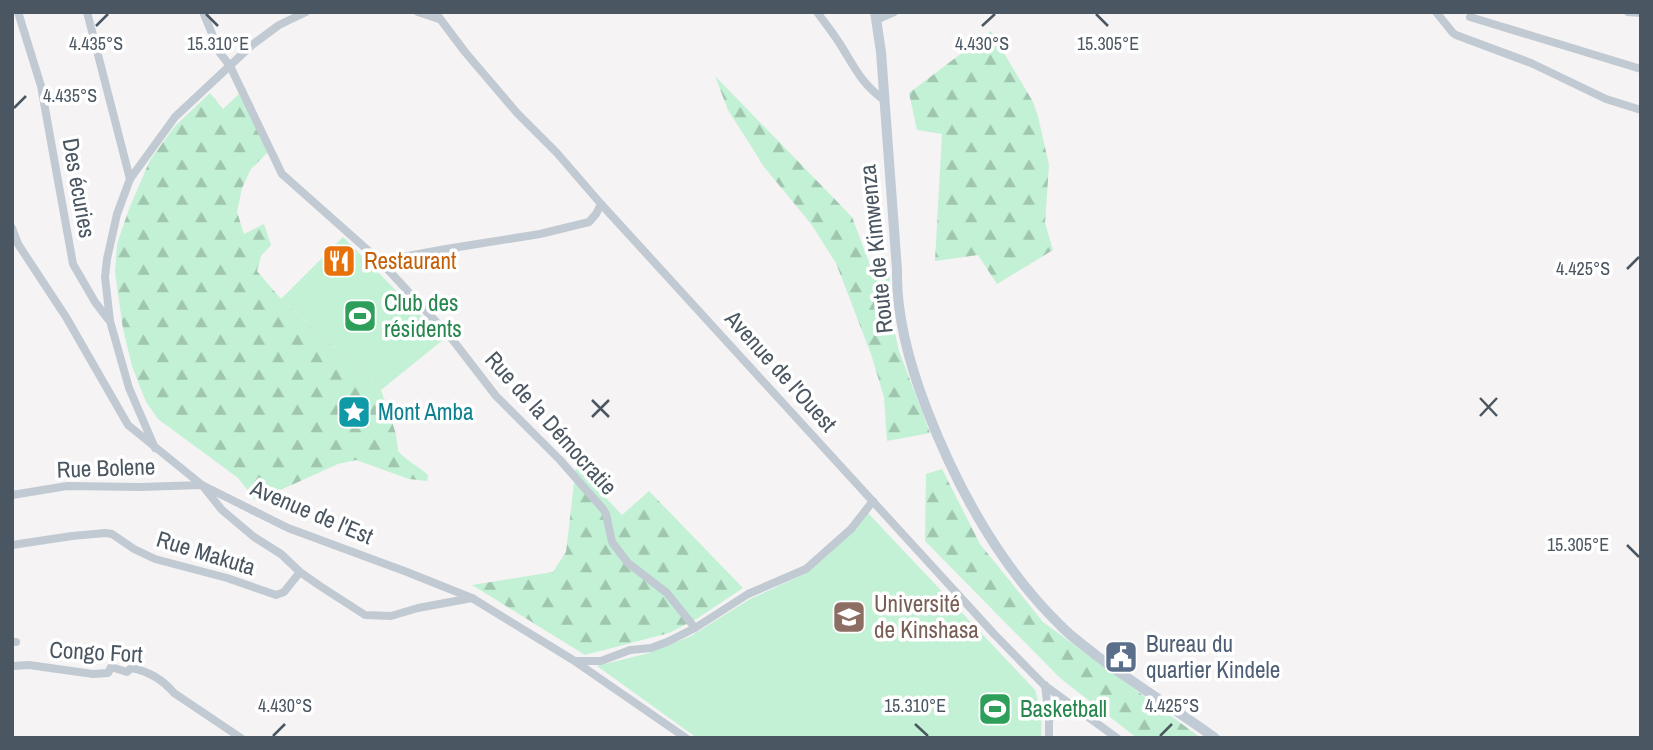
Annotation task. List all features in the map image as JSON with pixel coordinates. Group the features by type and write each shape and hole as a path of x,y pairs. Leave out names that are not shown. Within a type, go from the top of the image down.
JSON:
{"street":[{"name":"Des écuries","path":"18,12 41,86 73,264 95,302 110,321"},
{"path":"88,12 131,179"},
{"name":"Rue de la Démocratie","path":"203,12 220,53 230,66 282,174 380,261 452,339 496,396 560,460 603,509 612,542 628,563 667,593 695,628"},
{"path":"156,449 129,388 110,321 106,290 107,259 117,214 131,179 175,117 252,45 279,25 306,12"},
{"path":"418,12 437,15"},
{"path":"817,12 839,42 859,77 884,100"},
{"path":"876,16 894,12"},
{"path":"1436,12 1456,35 1531,63 1606,99 1641,110"},
{"path":"1628,12 1641,13"},
{"name":"Avenue de l'Ouest","path":"437,15 517,113 557,153 995,635 1045,685 1117,738"},
{"name":"Route de Kimwenza","path":"876,16 902,324 918,385 959,483 981,525 1014,574 1061,627 1115,669 1215,738"},
{"path":"1470,17 1641,69"},
{"path":"380,261 540,234 589,222 601,204"},
{"name":"Avenue de l'Est","path":"12,228 18,244 66,317 128,425 202,485 288,528 472,598 573,660 686,738"},
{"path":"202,485 222,510 254,537 281,554 300,572 365,615 391,616 426,606 472,598"},
{"name":"Rue Bolene","path":"12,495 67,486 202,485"},
{"path":"573,660 601,660 630,650 651,648 695,628 748,594 809,567 850,529 873,500"},
{"name":"Rue Makuta","path":"12,545 72,536 112,534 155,559 227,578 276,595 284,592 300,572"},
{"name":"Congo Fort","path":"12,666 93,674 108,673 111,667 127,672 131,668 145,671 241,738"},
{"path":"12,672 29,666"},
{"path":"1045,685 1049,738"},
{"path":"1049,719 1073,706"}],"green space":[{"path":"991,31 1033,102 1038,116 1049,165 1045,223 1053,250 997,284 978,255 935,261 942,134 917,130 909,93"},
{"path":"715,76 852,217 872,270 890,272 888,304 899,351 930,433 887,441 884,397 871,354 836,263 811,224 765,168 728,110"},
{"path":"242,91 270,150 251,169 242,188 237,212 244,234 264,224 271,245 261,256 257,271 281,299 381,390 396,434 398,451 428,475 427,481 409,479 356,460 338,464 256,501 238,478 158,419 146,402 132,366 123,329 115,272 117,244 150,160 175,126 210,93 223,109"},
{"name":"Club des résidents","path":"343,237 444,339 381,390 281,299"},
{"path":"576,466 622,515 649,491 743,588 698,618 669,633 585,655 472,585 553,572 566,552"},
{"path":"942,469 980,544 1043,622 1201,738 1137,738 1060,678 925,541 926,474"},
{"name":"Université de Kinshasa","path":"868,513 1035,690 1042,715 1041,738 697,738 597,666 649,653 691,636 750,599 805,574 828,555"}],"place":[{"name":"Restaurant","path":"339,261"},
{"name":"Club des résidents","path":"360,316"},
{"name":"Mont Amba","path":"354,412"},
{"name":"Université de Kinshasa","path":"849,617"},
{"name":"Bureau du quartier Kindele","path":"1121,657"},
{"name":"Basketball","path":"995,709"}]}
